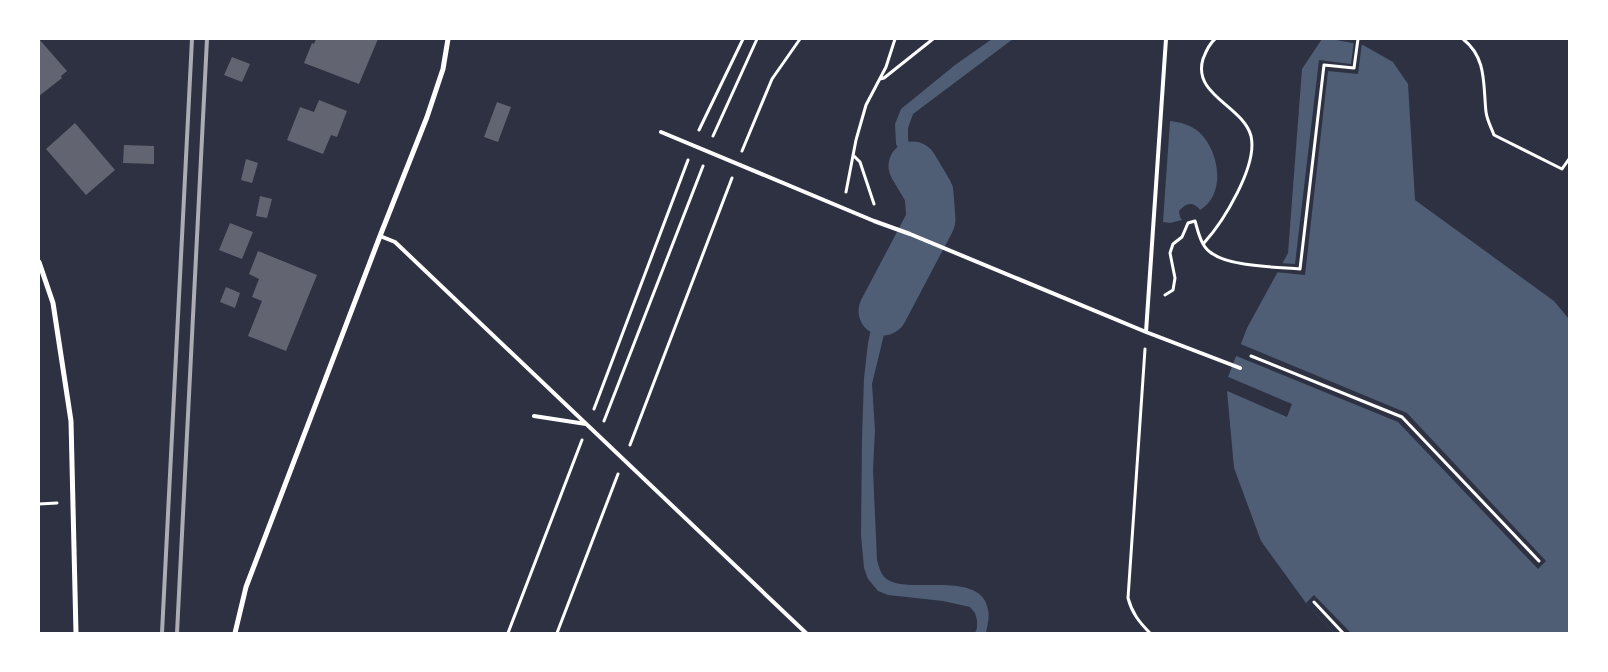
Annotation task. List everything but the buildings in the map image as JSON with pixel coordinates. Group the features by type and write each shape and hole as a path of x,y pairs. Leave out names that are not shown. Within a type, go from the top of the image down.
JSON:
{"street":[{"path":"236,633 246,587 427,116 443,69 448,39"},
{"path":"39,262 53,303 71,421 76,633"}],"lane":[{"path":"1146,332 1166,39"},
{"path":"661,132 1146,332 1240,368"},
{"path":"380,236 395,242 806,633"},
{"path":"534,416 588,425"}],"path":[{"path":"508,633 698,131 743,39"},
{"path":"598,435 703,165 707,150 757,39"},
{"path":"557,633 737,163 772,78 800,39"},
{"path":"842,208 866,105 886,67 895,39"},
{"path":"880,79 884,78 933,39"},
{"path":"1204,243 1230,208 1249,164 1252,152 1251,137 1247,126 1240,117 1212,92 1203,79 1203,59 1210,43 1215,39"},
{"path":"1148,300 1157,301 1173,290 1174,278 1170,253 1173,244 1182,237 1188,224 1195,221 1208,252 1223,260 1300,269 1324,65 1354,68 1358,39"},
{"path":"1463,39 1470,44 1483,66 1487,115 1494,135 1562,169 1569,159"},
{"path":"853,155 860,162 876,210 874,221"},
{"path":"1146,332 1128,598 1131,610 1137,620 1150,633"},
{"path":"1245,354 1402,418 1539,561"},
{"path":"1314,602 1343,633"}],"water":[{"path":"992,39 1013,39 913,114 908,128 908,140 915,155 936,185 940,203 940,220 937,232 918,222 922,209 920,192 896,144 895,124 901,109 955,65"},
{"path":"1322,39 1363,45 1393,62 1408,84 1415,200 1554,301 1569,319 1569,633 1334,633 1306,603 1261,541 1234,468 1227,391 1228,377 1247,328 1288,253 1302,69"},
{"path":"1170,121 1192,127 1206,140 1215,160 1217,183 1209,203 1200,210 1192,204 1184,206 1179,211 1182,220 1170,223 1163,222"},
{"path":"907,249 921,254 897,295 887,322 872,384 875,430 873,470 877,560 884,576 888,580 899,584 945,585 973,590 983,598 988,610 989,619 986,633 975,633 977,620 975,613 970,607 943,601 888,595 878,591 868,579 864,568 861,536 862,438 864,378 868,343 874,315"}],"pier":[{"path":"1354,40 1362,42 1358,74 1328,71 1305,275 1275,272 1280,263 1295,264 1319,60 1351,64"},
{"path":"1238,343 1407,413 1546,561 1538,569 1398,422 1234,355"},
{"path":"1226,376 1292,404 1287,417 1225,390"},
{"path":"1314,595 1351,633 1334,633 1306,603"}],"waterway":[{"path":"883,311 931,220 929,193 913,166"}],"railway":[{"path":"162,633 192,39"},
{"path":"177,633 207,39"}]}
